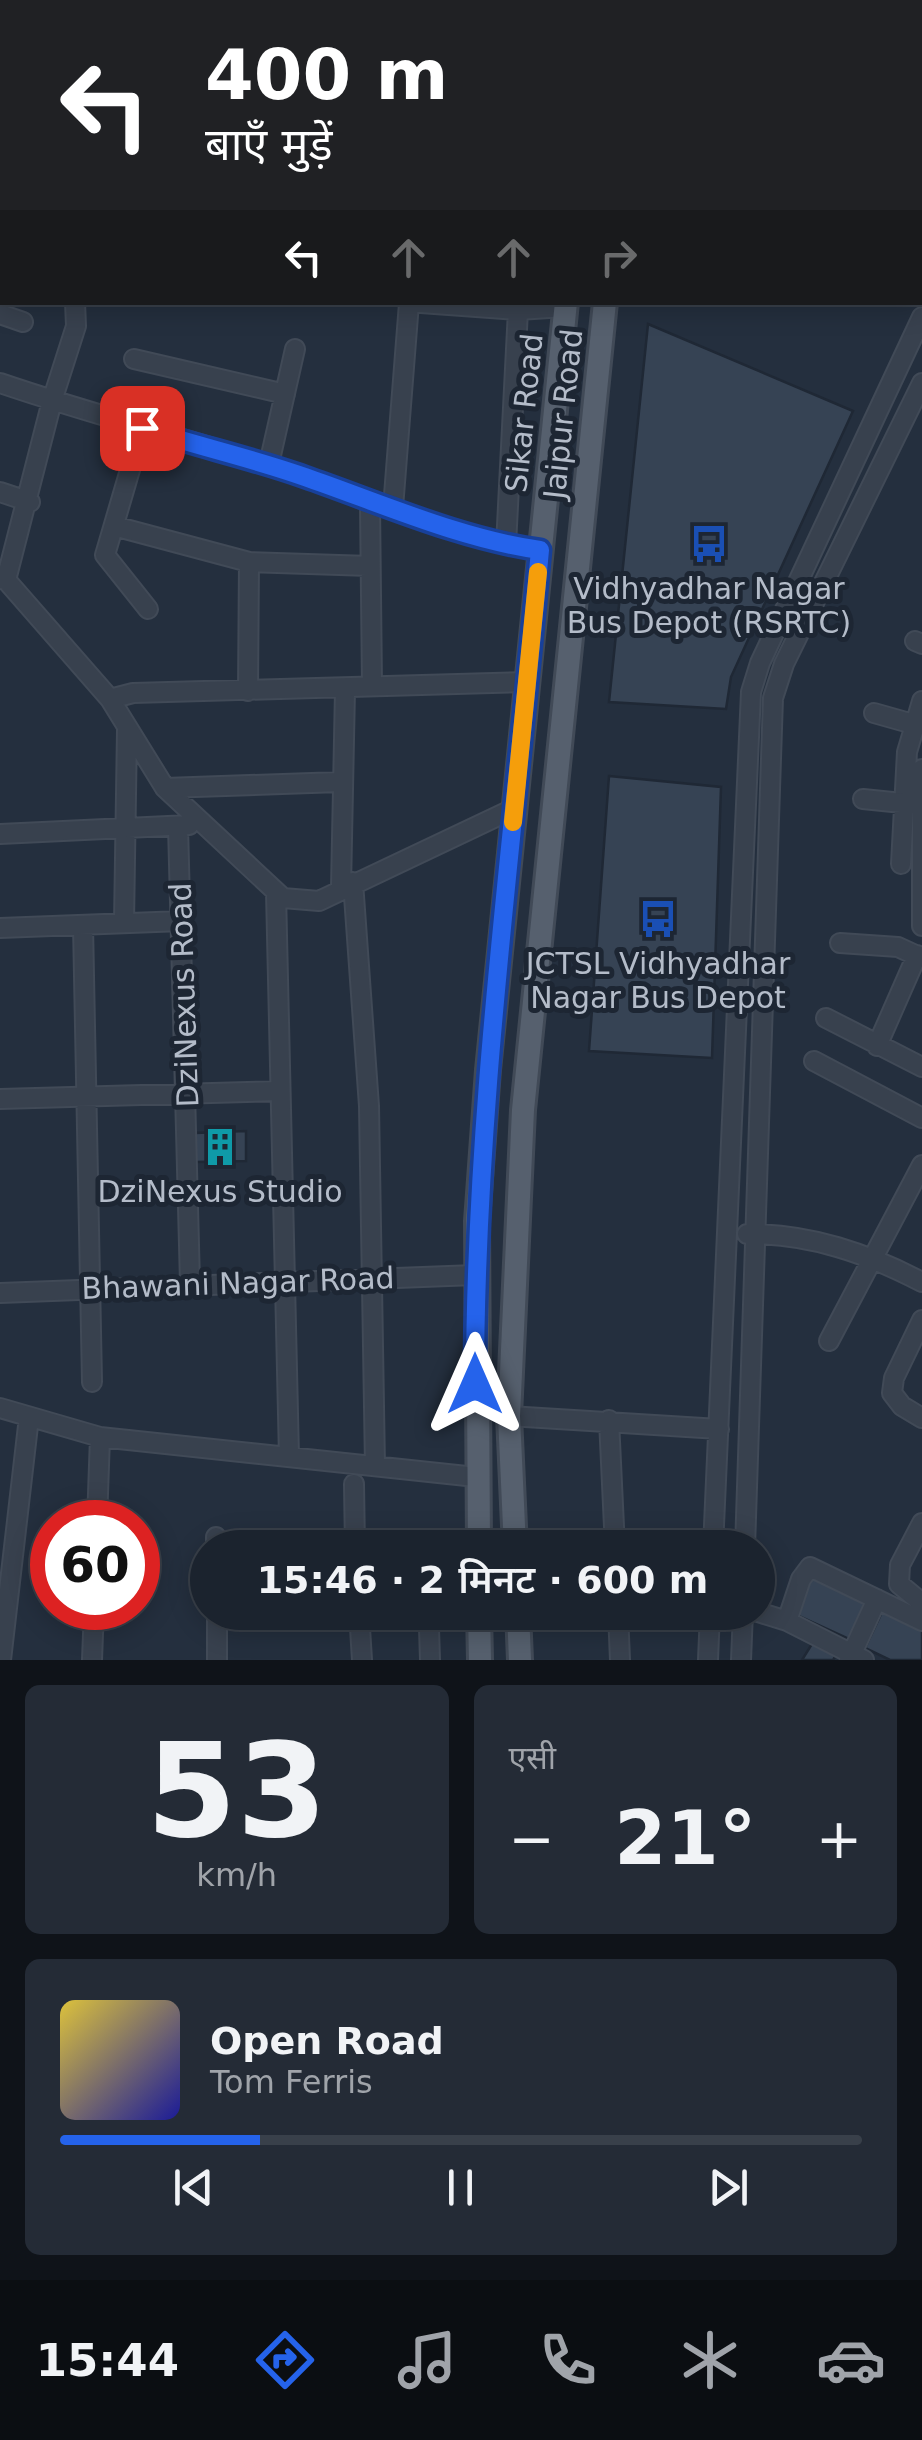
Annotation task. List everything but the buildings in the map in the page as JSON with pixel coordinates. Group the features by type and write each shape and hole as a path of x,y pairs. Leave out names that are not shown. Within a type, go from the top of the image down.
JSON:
{"main road":[{"name":"Sikar Road","path":"478,1530 475,1275 488,1070 565,305"},
{"name":"Jaipur Road","path":"514,1530 509,1416 523,1110 605,305"},
{"path":"480,1630 480,1660"},
{"path":"519,1630 520,1660"}],"street":[{"path":"75,305 76,326 52,400 30,502 3,580 110,699 165,788 206,822 276,892 303,903 318,900 515,808"},
{"path":"393,508 408,305"},
{"path":"439,305 518,310 565,305"},
{"path":"506,545 518,310"},
{"path":"0,314 24,322"},
{"path":"714,1530 754,677 922,317"},
{"path":"268,464 295,349"},
{"path":"134,358 285,394"},
{"path":"0,383 268,464 370,504 506,545 540,550"},
{"path":"746,1530 774,698 784,664 922,384"},
{"path":"142,428 105,555 148,609"},
{"path":"0,492 30,502"},
{"path":"370,504 372,686"},
{"path":"114,526 250,562 370,566"},
{"path":"248,691 250,562"},
{"path":"110,699 133,693 528,682"},
{"path":"345,690 340,782 369,1106 376,1466"},
{"path":"922,701 913,724 911,804 922,926"},
{"path":"874,714 913,724"},
{"path":"124,924 127,730"},
{"path":"901,864 911,804 922,769"},
{"path":"165,788 340,782"},
{"path":"863,799 911,804"},
{"path":"0,834 206,822"},
{"name":"DziNexus Road","path":"178,826 190,1283"},
{"path":"276,892 289,1457"},
{"path":"0,928 182,922"},
{"path":"83,925 92,1382"},
{"path":"840,943 887,945 919,956 877,1046"},
{"path":"826,1018 922,1067"},
{"path":"814,1061 922,1118"},
{"path":"0,1099 278,1092"},
{"path":"829,1341 922,1165"},
{"path":"730,1234 820,1240 873,1256 922,1282"},
{"name":"Bhawani Nagar Road","path":"0,1293 475,1275"},
{"path":"922,1320 892,1393 902,1406 922,1418"},
{"path":"0,1408 100,1437 476,1476"},
{"path":"1,1660 29,1416"},
{"path":"509,1416 719,1429"},
{"path":"610,1420 614,1530"},
{"path":"98,1500 100,1437"},
{"path":"354,1484 355,1530"},
{"path":"922,1523 900,1565 899,1584 922,1603"},
{"path":"787,1621 801,1578 810,1567 922,1621"},
{"path":"775,1617 855,1658 878,1599"},
{"path":"92,1660 93,1630"},
{"path":"217,1630 217,1660"},
{"path":"360,1630 362,1660"},
{"path":"429,1630 430,1660"},
{"path":"619,1630 620,1660"},
{"path":"708,1660 709,1630"},
{"path":"742,1660 743,1630"}],"slow traffic":[{"path":"513,822 538,572"}],"place":[{"name":"Vidhyadhar Nagar Bus Depot (RSRTC)","path":"709,544"},
{"name":"JCTSL Vidhyadhar Nagar Bus Depot","path":"658,919"},
{"name":"DziNexus Studio","path":"220,1147"}],"route":[{"path":"142,428 214,452 268,464 370,504 506,545 540,550 488,1070 477,1220 475,1384"}]}
